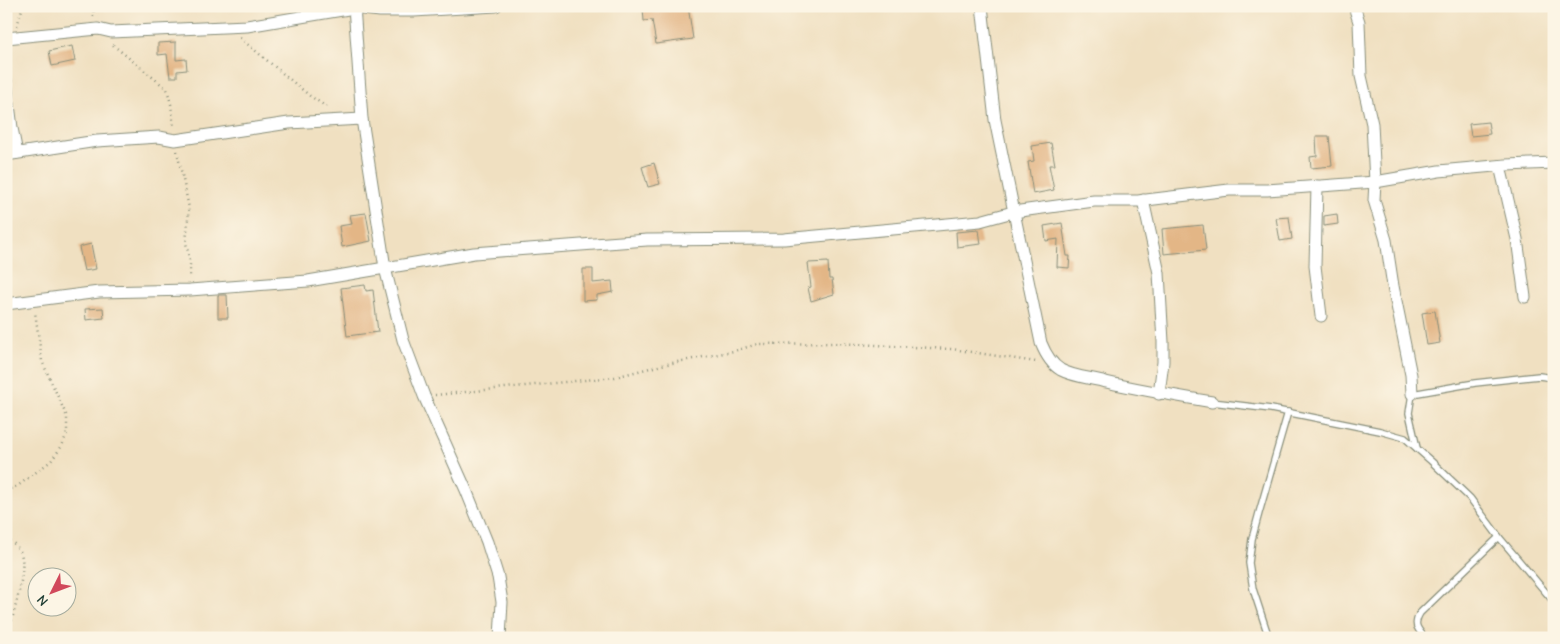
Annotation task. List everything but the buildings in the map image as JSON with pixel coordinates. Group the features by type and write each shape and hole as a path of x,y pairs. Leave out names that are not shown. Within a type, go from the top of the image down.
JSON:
{"street":[{"path":"10,38 98,29 111,32 247,26 354,7 380,11 414,11 496,6"},
{"path":"982,6 995,120 1041,343 1050,360 1061,370 1075,374 1159,394 1212,402"},
{"path":"1354,6 1359,22 1361,76 1372,124 1374,200 1386,240 1409,366 1412,394"},
{"path":"354,7 362,119 385,268 403,340 424,396 487,542 498,578 502,602 500,638"},
{"path":"6,82 12,128 12,154 97,141 159,137 175,140 289,123 362,119"},
{"path":"6,304 99,292 190,290 308,281 474,253 647,240 784,239 952,225 980,222 1013,212 1094,201 1143,200 1229,190 1375,182 1439,171 1554,163"},
{"path":"1500,166 1517,239 1525,297"},
{"path":"1317,186 1315,266 1321,316"},
{"path":"1143,200 1159,273 1163,342 1163,362 1159,394"}],"lane":[{"path":"1417,448 1409,413 1412,394 1484,382 1539,376 1554,378"},
{"path":"1212,402 1288,412 1405,438 1470,498 1499,537 1554,602"},
{"path":"1269,638 1253,589 1249,564 1256,522 1288,412"},
{"path":"1425,638 1416,627 1416,620 1420,613 1499,537"}],"path":[{"path":"10,38 23,6"},
{"path":"226,27 310,96 346,120"},
{"path":"98,29 120,51 167,89 189,208 186,242 190,261 190,290"},
{"path":"6,491 19,485 51,461 62,446 67,433 67,416 42,361 33,300"},
{"path":"424,396 537,386 615,376 734,351 758,344 835,343 952,349 1024,361 1050,360"},
{"path":"6,537 20,551 23,561 8,638"}]}
